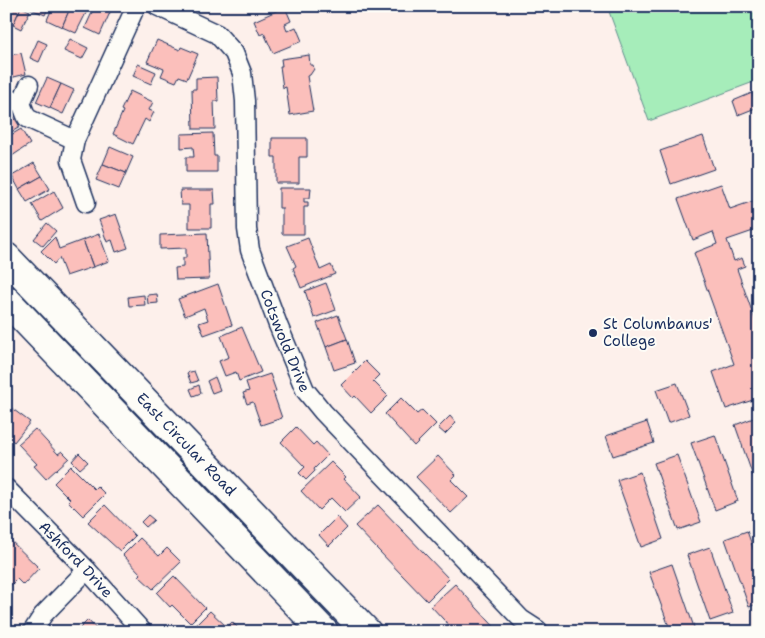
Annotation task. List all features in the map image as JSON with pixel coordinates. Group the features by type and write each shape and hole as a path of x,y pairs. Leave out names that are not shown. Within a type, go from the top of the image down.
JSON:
{"highway":[{"name":"East Circular Road","path":"6,257 367,632"},
{"name":"East Circular Road","path":"6,300 324,632"}],"street":[{"path":"86,203 71,160 75,140 136,6"},
{"name":"Cotswold Drive","path":"157,6 217,34 234,53 242,73 245,101 247,229 250,250 262,285 306,390 323,412 521,619 538,630"},
{"path":"29,86 13,100 27,118 75,140"},
{"name":"Ashford Drive","path":"6,488 87,570 144,632"},
{"path":"32,632 43,615 87,570"}],"green space":[{"path":"607,6 759,6 759,80 649,121"}],"building":[{"path":"10,6 21,7 13,25 6,22 6,14"},
{"path":"30,6 49,6 45,15 29,8"},
{"path":"53,6 71,6 62,27 47,20"},
{"path":"71,6 81,6 88,9 76,33 62,27"},
{"path":"95,6 108,6 112,8 100,35 85,28"},
{"path":"21,7 30,11 21,29 13,25"},
{"path":"285,7 291,21 285,24 287,31 296,27 302,41 273,53 264,33 260,35 254,21"},
{"path":"70,39 88,48 82,59 64,51"},
{"path":"38,40 47,44 39,62 30,58"},
{"path":"157,40 180,50 181,47 198,54 187,79 179,76 176,82 161,76 164,69 147,62"},
{"path":"21,53 26,74 6,79 6,56"},
{"path":"309,55 310,65 313,65 314,69 307,76 313,111 290,115 286,87 283,88 281,59"},
{"path":"138,64 156,72 151,84 133,76"},
{"path":"217,77 218,101 214,101 215,129 193,129 192,89 196,89 196,78"},
{"path":"47,78 61,84 50,108 36,102"},
{"path":"61,84 74,90 63,114 50,108"},
{"path":"130,91 153,102 149,110 154,112 149,122 145,119 133,144 113,134"},
{"path":"752,93 758,107 738,115 733,101"},
{"path":"10,110 20,127 6,135 6,112"},
{"path":"21,129 30,144 9,158 6,154 6,138"},
{"path":"213,133 214,156 217,156 217,172 186,172 186,157 194,157 193,147 181,148 181,134"},
{"path":"703,136 714,169 671,184 660,151"},
{"path":"272,138 307,138 307,157 299,157 299,183 276,183 276,157 272,157"},
{"path":"110,147 133,157 126,173 103,164"},
{"path":"34,163 42,176 19,189 12,176"},
{"path":"103,164 126,173 119,189 96,180"},
{"path":"42,176 50,189 27,202 19,189"},
{"path":"721,184 730,209 759,199 759,229 727,240 734,261 742,258 745,266 737,269 759,331 759,398 726,409 713,372 734,364 694,253 717,244 713,232 693,240 678,199"},
{"path":"279,188 311,188 310,198 304,198 304,202 308,202 308,207 304,207 304,234 282,234 282,208 279,208"},
{"path":"180,190 214,190 215,204 211,204 211,228 189,228 189,205 181,205"},
{"path":"54,191 63,208 42,221 32,204"},
{"path":"116,214 128,248 116,252 112,240 107,242 99,220"},
{"path":"47,223 56,231 43,246 34,239"},
{"path":"207,233 209,279 176,280 175,268 183,267 183,258 186,258 186,248 160,249 160,235"},
{"path":"99,234 109,261 93,267 83,240"},
{"path":"55,237 59,249 83,240 93,267 66,276 59,258 54,264 41,251"},
{"path":"308,238 320,270 331,265 335,274 301,288 293,268 296,266 287,246"},
{"path":"759,274 759,296 752,277"},
{"path":"326,283 336,310 314,318 305,291"},
{"path":"218,284 232,325 204,335 199,323 208,320 204,308 185,316 178,299"},
{"path":"157,294 158,303 148,304 147,295"},
{"path":"144,295 145,305 129,306 128,297"},
{"path":"338,315 347,339 326,347 317,323"},
{"path":"242,327 261,372 239,381 236,372 225,376 219,361 229,357 221,336"},
{"path":"347,339 355,363 334,370 326,347"},
{"path":"365,361 379,375 373,381 388,396 371,413 355,396 353,398 341,385"},
{"path":"194,371 198,381 191,383 187,373"},
{"path":"270,374 276,391 273,392 282,418 261,425 253,402 247,404 243,393 249,391 246,382"},
{"path":"215,377 220,390 212,393 207,381"},
{"path":"677,383 689,415 668,423 656,390"},
{"path":"199,385 201,393 193,396 190,389"},
{"path":"401,398 417,414 422,410 436,424 414,446 385,414"},
{"path":"6,404 30,422 14,442 6,435"},
{"path":"450,416 456,423 445,434 438,428"},
{"path":"759,416 759,477 754,479 735,425"},
{"path":"647,422 654,443 613,456 606,436"},
{"path":"296,427 313,445 316,442 328,455 306,480 299,473 305,467 281,442"},
{"path":"35,429 58,454 62,451 69,458 46,479 34,466 37,464 18,444"},
{"path":"715,435 738,501 715,510 691,443"},
{"path":"79,453 88,462 80,469 72,461"},
{"path":"677,455 701,522 678,530 654,463"},
{"path":"438,456 456,475 451,480 468,497 451,513 416,477"},
{"path":"331,462 346,477 344,479 361,497 345,512 331,498 319,510 301,491"},
{"path":"71,466 94,489 97,486 105,494 83,516 54,483"},
{"path":"640,472 663,539 641,547 617,480"},
{"path":"105,505 135,536 120,551 88,522"},
{"path":"378,505 449,579 427,601 355,526"},
{"path":"148,515 154,520 146,527 141,522"},
{"path":"337,517 347,528 329,546 319,535"},
{"path":"747,531 759,565 759,603 749,607 725,539"},
{"path":"7,537 39,568 23,585 17,579 6,590 6,572 8,570 6,568"},
{"path":"140,538 159,556 167,548 181,562 153,589 139,576 141,574 123,555"},
{"path":"710,547 733,613 710,621 687,555"},
{"path":"672,564 695,630 690,632 671,632 649,572"},
{"path":"174,576 205,608 190,623 172,605 170,607 157,593"},
{"path":"455,584 499,632 455,632 431,606"},
{"path":"210,611 227,627 232,622 242,632 199,632 194,627"},
{"path":"88,620 99,632 76,632"}],"place":[{"name":"St Columbanus' College","path":"593,333"}]}
